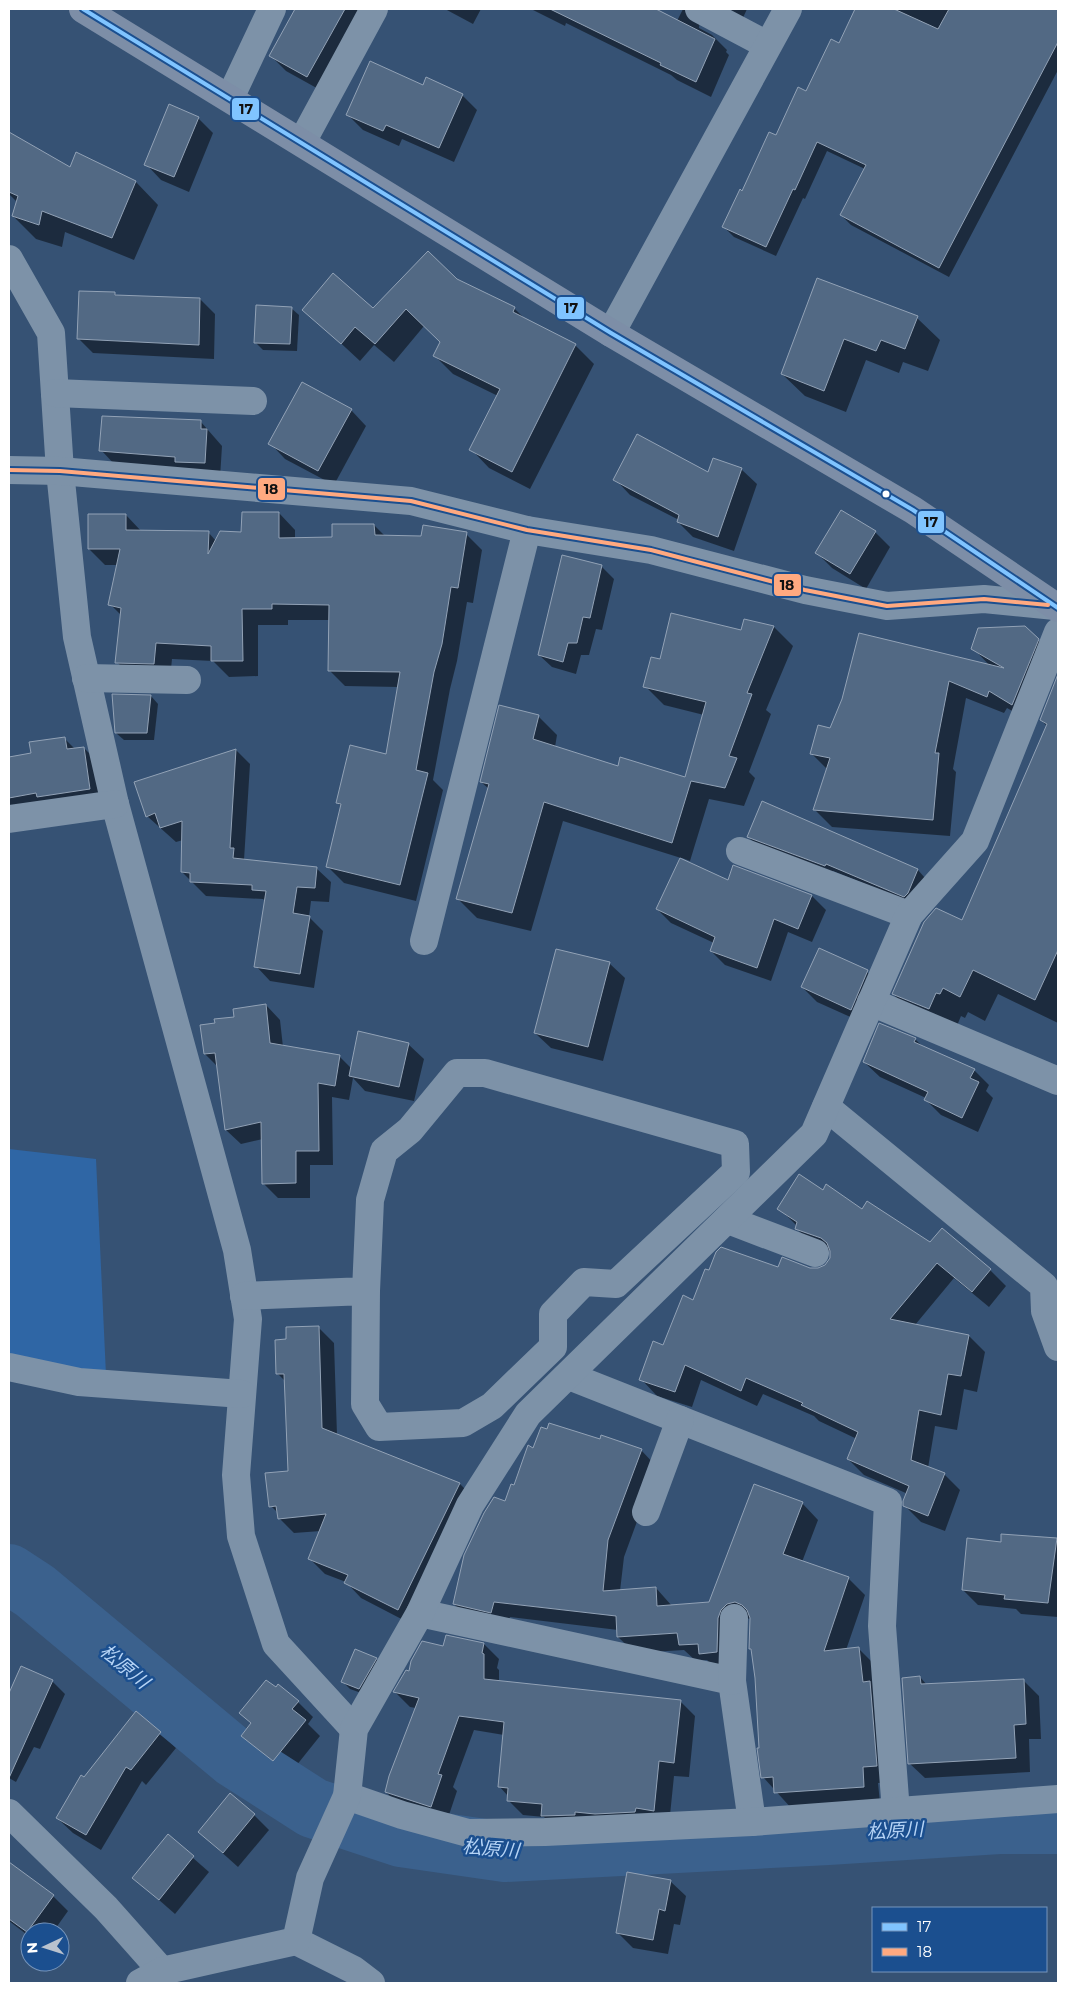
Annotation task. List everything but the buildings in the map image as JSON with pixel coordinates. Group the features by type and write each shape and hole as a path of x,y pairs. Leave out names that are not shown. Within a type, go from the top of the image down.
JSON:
{"main road":[{"path":"82,9 611,333 913,510 1056,607"}],"street":[{"path":"230,98 272,9"},
{"path":"302,142 374,9"},
{"path":"699,9 767,45"},
{"path":"611,333 788,9"},
{"path":"9,259 51,333 60,472 76,637 114,804 237,1250 248,1318 236,1475 241,1536 276,1644 354,1729"},
{"path":"55,393 253,401"},
{"path":"9,470 60,472 411,501 527,530 650,550 805,590 887,606 984,599 1056,607"},
{"path":"424,941 527,530"},
{"path":"296,1941 310,1878 346,1797 354,1729 420,1613 470,1505 528,1414 569,1376 814,1134 909,915 975,841 1058,632"},
{"path":"86,678 187,680"},
{"path":"9,819 114,804"},
{"path":"740,851 909,915"},
{"path":"870,1002 1058,1081"},
{"path":"458,1073 485,1073 734,1144 736,1172 616,1284 584,1282 553,1314 553,1347 492,1406 464,1423 379,1427 366,1404 366,1290 370,1200 384,1151 410,1130 458,1073"},
{"path":"826,1106 1044,1286 1045,1311 1058,1346"},
{"path":"728,1220 815,1253"},
{"path":"244,1296 366,1290"},
{"path":"9,1367 79,1382 242,1394"},
{"path":"569,1376 888,1502 882,1626 896,1812"},
{"path":"646,1512 680,1420"},
{"path":"420,1613 732,1681"},
{"path":"734,1618 732,1681 752,1822"},
{"path":"346,1797 468,1833 545,1832 752,1822 1058,1799"},
{"path":"9,1813 106,1908 151,1977 296,1941 354,1970 371,1983"}],"shaded area":[{"path":"9,1149 96,1159 106,1375 9,1365"}],"waterway":[{"name":"松原川","path":"9,1574 35,1591 235,1758 313,1808 401,1837 505,1852 999,1824 1058,1824"}],"transit line":[{"name":"17","path":"83,9 611,333 913,510 1058,608"},
{"name":"18","path":"9,470 60,471 411,501 527,530 651,550 805,590 887,606 984,599 1048,605"}]}
